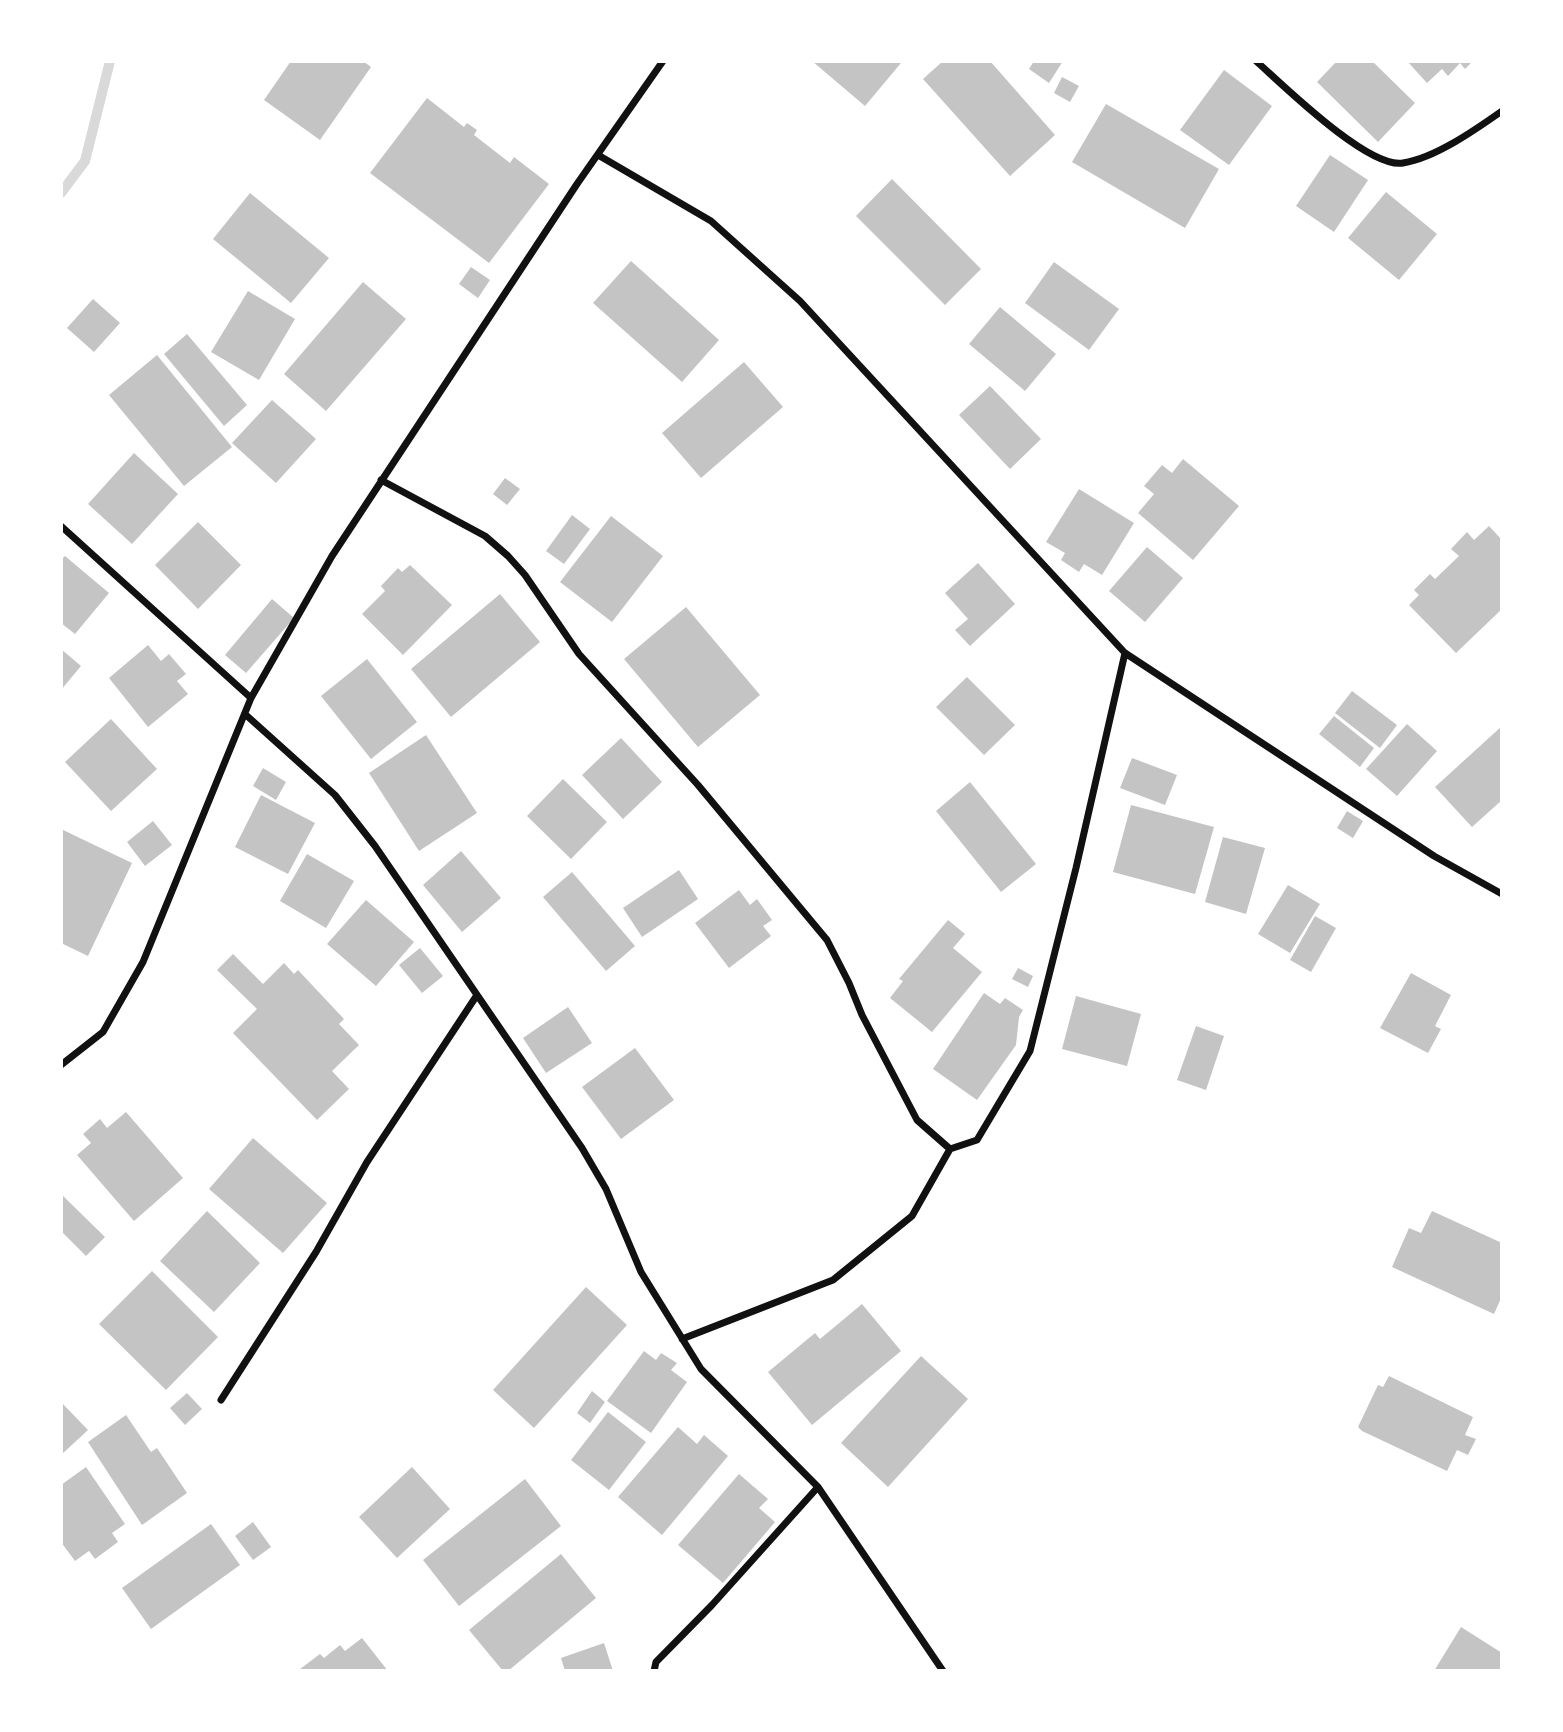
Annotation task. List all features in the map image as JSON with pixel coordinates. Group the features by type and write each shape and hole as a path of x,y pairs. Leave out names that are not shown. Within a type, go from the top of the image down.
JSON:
{"street":[{"path":"61,1065 103,1032 143,962 251,698 332,556 663,61"},
{"path":"1256,61 1336,132 1389,163 1402,164 1425,157 1502,111"},
{"path":"598,155 711,220 800,301 1125,653 1434,856 1502,894"},
{"path":"381,480 485,536 525,575 579,654 698,785 827,940 862,1015 917,1120 950,1149"},
{"path":"61,526 251,698"},
{"path":"682,1339 833,1280 912,1216 950,1149 977,1140 1030,1051 1076,868 1125,653"},
{"path":"246,715 335,795 375,846 574,1137 606,1189 641,1272 701,1369 818,1487 943,1671"},
{"path":"221,1400 316,1252 367,1161 477,995"},
{"path":"654,1671 656,1662 712,1605 818,1487"}],"building":[{"path":"291,61 363,61 371,67 320,140 264,100"},
{"path":"812,61 899,61 901,63 865,106"},
{"path":"943,61 990,61 1055,135 1010,176 923,79"},
{"path":"1034,61 1063,61 1049,83 1029,69"},
{"path":"1337,61 1372,61 1415,103 1378,142 1317,82"},
{"path":"1407,61 1473,61 1465,69 1460,63 1448,76 1442,69 1427,83"},
{"path":"1224,70 1272,106 1229,165 1180,130"},
{"path":"1062,77 1079,86 1070,102 1054,93"},
{"path":"427,98 464,127 467,123 477,130 474,135 510,163 514,157 549,184 489,263 370,173"},
{"path":"1106,104 1219,169 1185,228 1072,162"},
{"path":"1330,155 1368,180 1334,232 1296,206"},
{"path":"892,179 981,269 945,305 856,216"},
{"path":"1386,192 1437,234 1399,280 1348,238"},
{"path":"250,193 329,258 291,303 213,239"},
{"path":"631,261 719,340 682,382 593,303"},
{"path":"1054,262 1119,309 1089,350 1025,303"},
{"path":"471,267 490,280 478,298 459,284"},
{"path":"363,282 406,319 326,411 284,374"},
{"path":"248,291 295,319 259,380 211,352"},
{"path":"93,299 120,323 94,352 67,328"},
{"path":"1000,307 1056,354 1025,391 969,344"},
{"path":"187,334 247,405 224,426 164,354"},
{"path":"157,355 232,447 184,486 109,395"},
{"path":"744,362 783,407 701,478 662,433"},
{"path":"990,386 1041,439 1010,469 959,415"},
{"path":"272,400 316,439 276,483 232,443"},
{"path":"134,453 178,494 132,544 88,504"},
{"path":"1183,459 1239,506 1193,560 1138,513 1154,494 1144,486 1162,465 1172,473"},
{"path":"505,478 520,489 507,505 493,494"},
{"path":"1079,489 1134,523 1102,575 1084,564 1079,572 1061,560 1065,553 1046,542"},
{"path":"572,515 590,529 564,564 546,551"},
{"path":"611,516 663,556 612,622 560,582"},
{"path":"198,522 241,565 198,609 155,565"},
{"path":"1489,526 1502,540 1502,609 1456,653 1409,605 1419,595 1414,590 1430,574 1435,579 1459,556 1451,549 1467,532 1474,540"},
{"path":"1147,547 1183,578 1145,622 1109,591"},
{"path":"65,556 109,593 75,634 61,623 61,560"},
{"path":"978,563 1015,604 970,646 955,630 968,619 945,593"},
{"path":"410,565 452,605 403,655 362,614 385,591 381,586 398,568 402,572"},
{"path":"500,594 540,642 451,717 411,669"},
{"path":"272,599 294,618 246,673 225,655"},
{"path":"686,607 760,695 698,747 624,659"},
{"path":"148,645 161,661 169,654 186,674 177,681 188,694 148,727 109,678"},
{"path":"61,649 81,666 61,690"},
{"path":"367,659 417,722 371,759 321,696"},
{"path":"967,677 1015,725 984,755 936,707"},
{"path":"1352,691 1397,725 1380,748 1335,713"},
{"path":"1334,716 1374,748 1360,767 1319,734"},
{"path":"111,719 157,769 111,811 65,762"},
{"path":"1407,724 1437,751 1397,796 1366,769"},
{"path":"1502,726 1502,800 1472,827 1435,787"},
{"path":"426,735 477,813 419,851 369,773"},
{"path":"621,738 662,782 623,819 582,775"},
{"path":"1132,758 1177,775 1165,805 1120,788"},
{"path":"263,768 286,782 276,800 253,786"},
{"path":"563,779 607,822 571,859 527,816"},
{"path":"970,782 1036,864 1001,892 936,811"},
{"path":"261,795 315,823 288,874 235,847"},
{"path":"1131,805 1214,827 1195,894 1113,872"},
{"path":"1347,811 1363,821 1353,838 1337,828"},
{"path":"153,821 172,845 145,866 127,842"},
{"path":"61,829 132,863 88,956 61,943"},
{"path":"1223,837 1265,848 1246,914 1205,902"},
{"path":"461,851 501,898 462,932 423,885"},
{"path":"307,854 354,881 326,928 280,901"},
{"path":"679,870 698,899 642,937 623,908"},
{"path":"572,872 635,946 606,971 543,897"},
{"path":"1288,885 1320,904 1290,953 1258,934"},
{"path":"739,890 750,905 757,899 772,920 763,926 771,936 729,968 695,923"},
{"path":"366,900 414,942 376,986 327,944"},
{"path":"1315,916 1336,928 1311,972 1290,960"},
{"path":"948,920 965,934 953,948 982,972 932,1032 890,998 903,981 899,979"},
{"path":"420,948 443,976 422,993 399,965"},
{"path":"233,954 263,984 284,963 294,974 298,970 344,1019 339,1024 359,1045 332,1071 349,1089 317,1120 233,1033 257,1009 217,970"},
{"path":"1018,968 1033,976 1028,987 1012,979"},
{"path":"1411,973 1451,995 1435,1026 1441,1029 1428,1053 1380,1028"},
{"path":"984,993 1000,1004 1005,998 1023,1010 1019,1017 1016,1045 977,1100 933,1069"},
{"path":"1076,996 1141,1014 1127,1066 1062,1049"},
{"path":"568,1007 592,1043 546,1073 523,1038"},
{"path":"1196,1026 1224,1036 1206,1090 1177,1080"},
{"path":"635,1048 674,1100 621,1139 582,1087"},
{"path":"126,1112 183,1178 134,1221 77,1155 91,1143 83,1134 100,1119 107,1128"},
{"path":"253,1138 327,1203 283,1253 209,1189"},
{"path":"61,1194 105,1237 86,1256 61,1231"},
{"path":"207,1211 260,1263 214,1312 160,1261"},
{"path":"1432,1211 1502,1243 1502,1296 1494,1314 1392,1267 1409,1228 1421,1233"},
{"path":"152,1271 218,1337 166,1390 99,1324"},
{"path":"586,1287 627,1325 534,1428 493,1390"},
{"path":"862,1304 901,1351 812,1425 768,1372 815,1333 820,1339"},
{"path":"644,1351 656,1360 661,1353 677,1363 671,1370 687,1382 651,1433 607,1401"},
{"path":"921,1356 968,1399 888,1487 841,1443"},
{"path":"1389,1376 1473,1417 1465,1435 1476,1439 1468,1455 1457,1450 1447,1471 1358,1427 1378,1385 1383,1387"},
{"path":"592,1391 605,1402 590,1423 577,1413"},
{"path":"187,1393 202,1409 185,1425 170,1408"},
{"path":"61,1402 88,1430 61,1455"},
{"path":"608,1412 646,1442 609,1490 571,1460"},
{"path":"126,1415 151,1452 157,1448 187,1493 142,1525 88,1442"},
{"path":"678,1427 697,1444 704,1435 728,1456 662,1535 618,1497"},
{"path":"86,1467 125,1524 112,1533 118,1542 95,1559 89,1551 75,1561 61,1542 61,1485"},
{"path":"412,1467 450,1509 397,1558 359,1517"},
{"path":"739,1474 768,1499 759,1508 775,1522 723,1583 678,1545"},
{"path":"525,1479 561,1526 459,1606 423,1560"},
{"path":"253,1522 271,1547 253,1560 235,1536"},
{"path":"211,1524 240,1565 151,1629 122,1588"},
{"path":"561,1554 596,1598 508,1671 503,1671 469,1630"},
{"path":"1461,1627 1502,1653 1502,1671 1434,1671"},
{"path":"362,1638 388,1671 300,1669 320,1654 324,1658 340,1645 345,1651"},
{"path":"604,1643 613,1671 565,1671 561,1658"}],"waterway":[{"path":"61,193 85,161 110,61"}]}
